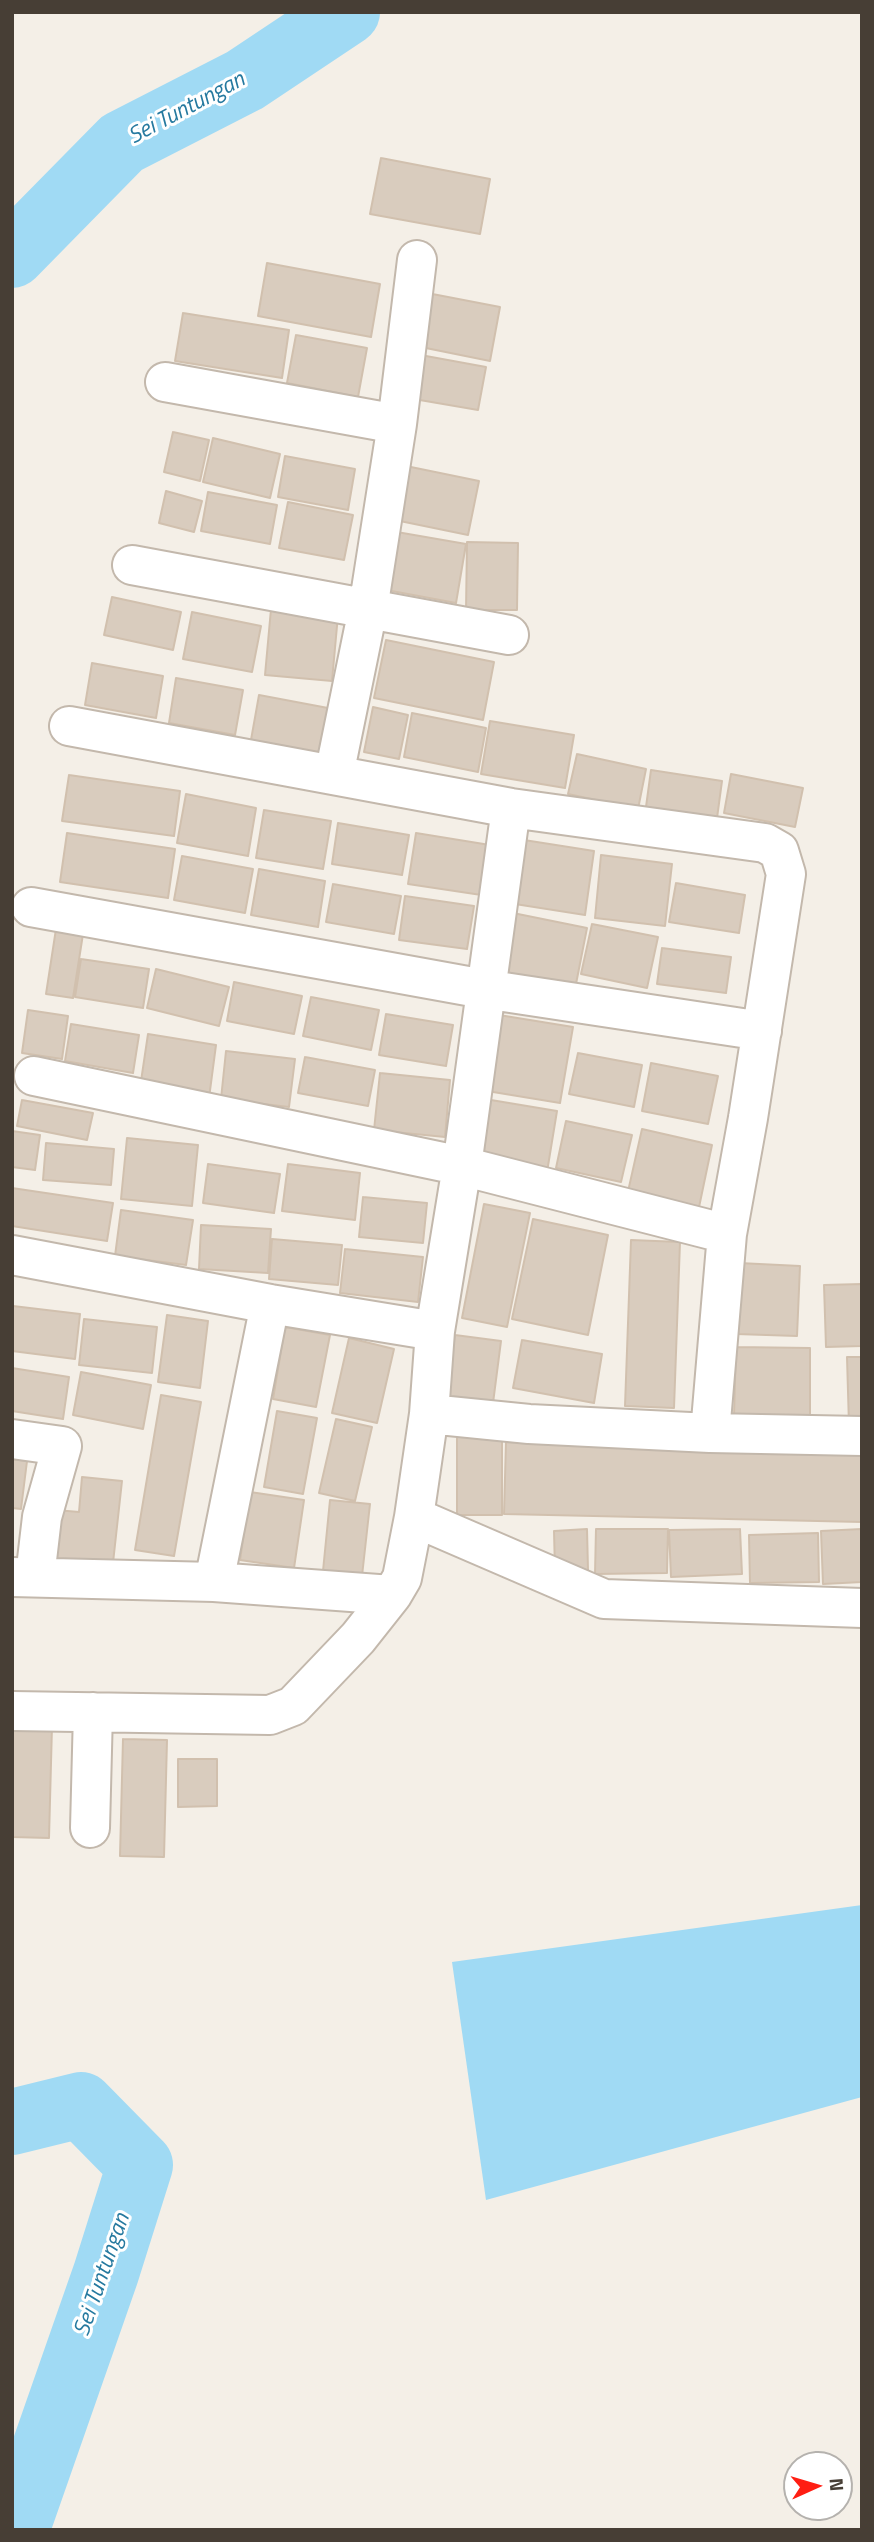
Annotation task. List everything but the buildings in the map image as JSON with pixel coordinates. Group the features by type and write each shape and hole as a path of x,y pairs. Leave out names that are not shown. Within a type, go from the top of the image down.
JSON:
{"street":[{"path":"334,775 368,609 397,424 417,260"},
{"path":"164,382 397,424"},
{"path":"132,565 509,635"},
{"path":"69,726 511,808 765,843 779,851 786,874 727,1234 710,1433"},
{"path":"12,1711 270,1715 293,1706 358,1638 402,1578 429,1414 435,1331 462,1166 484,989 511,808"},
{"path":"31,907 484,989 762,1031"},
{"path":"34,1076 462,1166 727,1234"},
{"path":"12,1255 270,1304 435,1331"},
{"path":"214,1582 270,1304"},
{"path":"429,1414 529,1424 710,1433 862,1436"},
{"path":"12,1439 62,1446 24,1577 214,1582 392,1595"},
{"path":"414,1517 604,1599 862,1608"},
{"path":"90,1828 93,1712"}],"water":[{"path":"862,1905 862,2097 486,2200 452,1962"}],"waterway":[{"name":"Sei Tuntungan","path":"12,255 122,143 245,80 347,12"},
{"name":"Sei Tuntungan","path":"12,2122 81,2105 140,2165 106,2273 19,2522 12,2530"}]}
